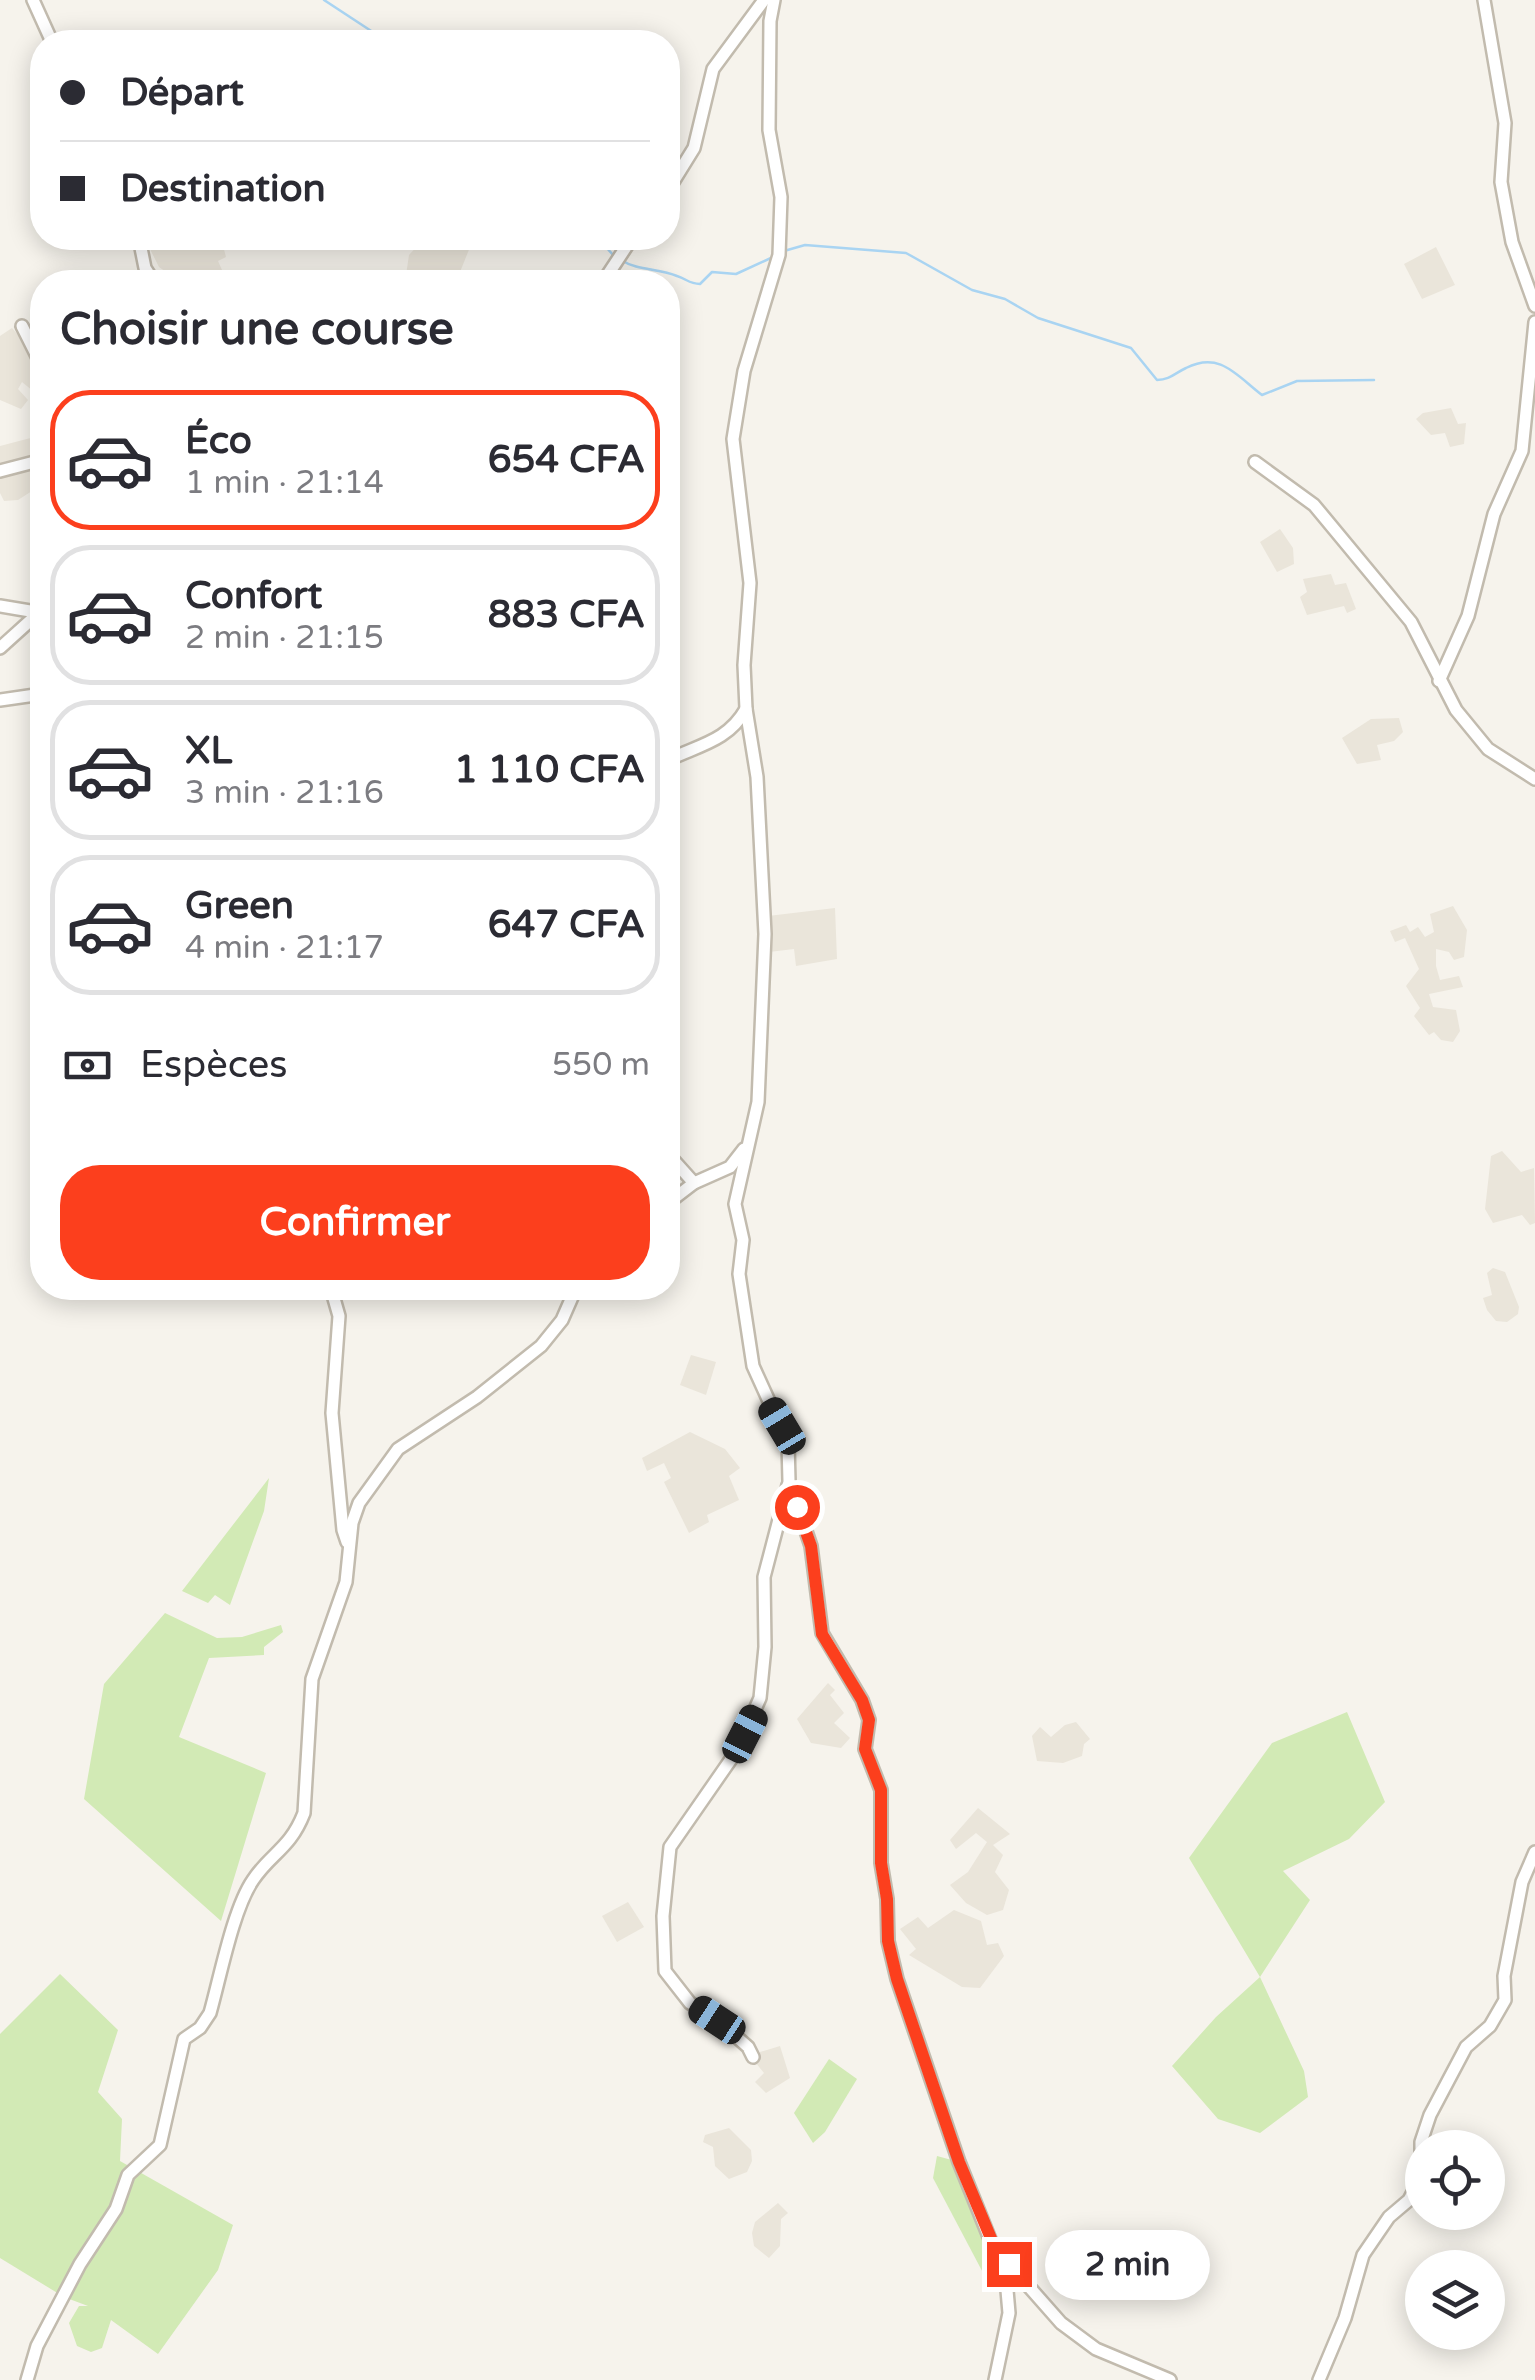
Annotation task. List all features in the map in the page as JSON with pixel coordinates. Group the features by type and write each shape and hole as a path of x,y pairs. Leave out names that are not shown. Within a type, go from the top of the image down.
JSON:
{"street":[{"path":"33,0 47,30"},
{"path":"680,171 694,148 714,70 764,0"},
{"path":"774,0 770,21 769,130 781,197 779,255 744,370 733,439 750,584 744,665 746,709 758,777 765,934 758,1102 736,1204 743,1240 739,1274 746,1341 761,1389 786,1438 789,1481 811,1546 822,1634 862,1700 869,1720 865,1749 881,1790 881,1863 888,1941 897,1979 959,2162 1006,2279 1010,2313 996,2380"},
{"path":"1484,0 1506,123 1501,182 1512,242 1535,306"},
{"path":"1438,680 1468,616 1490,526 1522,451 1535,322"},
{"path":"22,326 30,342"},
{"path":"1255,462 1299,491 1328,521 1411,622 1438,680 1488,749 1535,779"},
{"path":"0,470 30,463"},
{"path":"0,606 30,610"},
{"path":"0,648 30,622"},
{"path":"0,700 30,696"},
{"path":"680,755 722,738 735,728 746,709"},
{"path":"680,1194 730,1168 749,1140"},
{"path":"680,1168 694,1184"},
{"path":"335,1300 339,1316 332,1413 342,1530 349,1546"},
{"path":"27,2380 37,2346 80,2264 116,2208 128,2175 160,2145 184,2039 200,2028 210,2014 253,1878 288,1845 304,1812 312,1679 346,1582 359,1504 398,1448 476,1397 541,1346 562,1320 571,1300"},
{"path":"753,2058 748,2047 722,2024 690,2003 666,1971 663,1916 670,1847 736,1752 760,1698 765,1647 764,1577 789,1481"},
{"path":"1319,2380 1345,2318 1363,2255 1389,2217 1410,2200 1421,2177 1420,2142 1430,2115 1466,2047 1490,2026 1505,2000 1504,1976 1522,1882 1535,1852"},
{"path":"995,2248 1061,2322 1096,2349 1170,2380"}],"shaded area":[{"path":"1436,247 1455,285 1422,299 1404,264"},
{"path":"150,250 224,250 226,257 218,261 222,270 159,267"},
{"path":"414,250 469,250 461,270 407,270"},
{"path":"12,328 30,349 30,389 22,382 18,389 28,400 21,409 0,400 0,336"},
{"path":"1451,408 1458,424 1466,423 1464,444 1450,447 1445,433 1431,435 1416,419 1423,413"},
{"path":"30,438 30,492 18,500 4,501 0,493 0,446"},
{"path":"1280,529 1293,548 1294,564 1277,572 1260,542"},
{"path":"1331,574 1335,585 1346,583 1356,609 1347,613 1344,606 1307,615 1300,597 1307,592 1303,579"},
{"path":"1399,718 1403,732 1394,741 1377,745 1381,760 1357,764 1342,738 1371,719"},
{"path":"1453,906 1467,930 1464,957 1454,960 1449,952 1436,949 1436,966 1440,980 1459,976 1463,987 1429,994 1433,1007 1456,1010 1460,1031 1453,1042 1441,1040 1434,1032 1429,1035 1414,1016 1420,1008 1406,986 1419,969 1405,938 1395,942 1390,931 1406,925 1410,932 1418,927 1425,937 1434,932 1430,914"},
{"path":"835,908 837,959 796,966 794,949 769,952 768,916"},
{"path":"1502,1151 1521,1172 1534,1168 1535,1223 1530,1225 1522,1215 1493,1223 1485,1209 1491,1156"},
{"path":"1493,1268 1505,1272 1519,1307 1518,1314 1507,1322 1496,1321 1483,1298 1492,1295 1487,1273"},
{"path":"691,1355 716,1362 706,1395 680,1385"},
{"path":"690,1432 725,1449 740,1468 729,1476 739,1500 707,1515 709,1522 689,1533 664,1482 671,1478 664,1463 647,1471 642,1458"},
{"path":"828,1683 835,1690 830,1695 844,1713 834,1723 850,1738 841,1748 811,1743 797,1719"},
{"path":"1076,1722 1090,1739 1084,1744 1082,1756 1063,1763 1037,1761 1032,1736 1040,1727 1051,1737 1065,1725"},
{"path":"978,1808 1010,1834 993,1845 1003,1855 995,1872 1009,1890 1003,1910 987,1915 966,1903 950,1885 968,1872 987,1842 976,1833 956,1849 950,1840"},
{"path":"628,1902 644,1927 617,1942 602,1916"},
{"path":"954,1910 981,1921 987,1945 998,1943 1004,1956 980,1988 962,1987 909,1955 916,1949 900,1929 918,1917 928,1928"},
{"path":"780,2046 790,2078 766,2093 755,2082 764,2073 755,2062 760,2052"},
{"path":"729,2128 751,2150 752,2161 747,2172 729,2179 715,2166 713,2147 703,2142 705,2135"},
{"path":"778,2203 788,2213 781,2219 780,2246 769,2258 754,2246 752,2233 755,2222"}],"green space":[{"path":"269,1478 264,1511 230,1605 215,1595 208,1603 182,1591"},
{"path":"165,1613 217,1638 242,1637 281,1625 283,1632 264,1647 264,1655 209,1658 179,1737 266,1773 221,1921 84,1799 104,1684"},
{"path":"1347,1712 1385,1802 1349,1839 1283,1871 1310,1900 1260,1977 1189,1858 1272,1743"},
{"path":"60,1974 118,2030 98,2092 122,2119 120,2161 233,2225 218,2270 158,2354 111,2320 102,2348 91,2352 77,2346 69,2323 79,2306 88,2306 64,2297 0,2258 0,2034"},
{"path":"1260,1977 1304,2071 1308,2097 1260,2133 1218,2119 1172,2066 1216,2017"},
{"path":"829,2059 857,2079 825,2132 813,2143 794,2113"},
{"path":"937,2156 959,2162 1006,2279 990,2286 933,2178"}],"waterway":[{"path":"324,0 370,30"},
{"path":"784,251 805,245 906,253 972,290 1005,299 1038,318 1131,348 1157,380 1209,362 1227,368 1262,395 1297,381 1374,380"},
{"path":"609,250 614,256"},
{"path":"680,277 700,284 712,272 736,274 773,257"},
{"path":"621,260 655,270"}],"route":[{"path":"797,1507 811,1546 822,1634 862,1700 869,1720 864,1742 881,1790 881,1863 888,1941 897,1979 959,2162 995,2248 1009,2264"}]}
